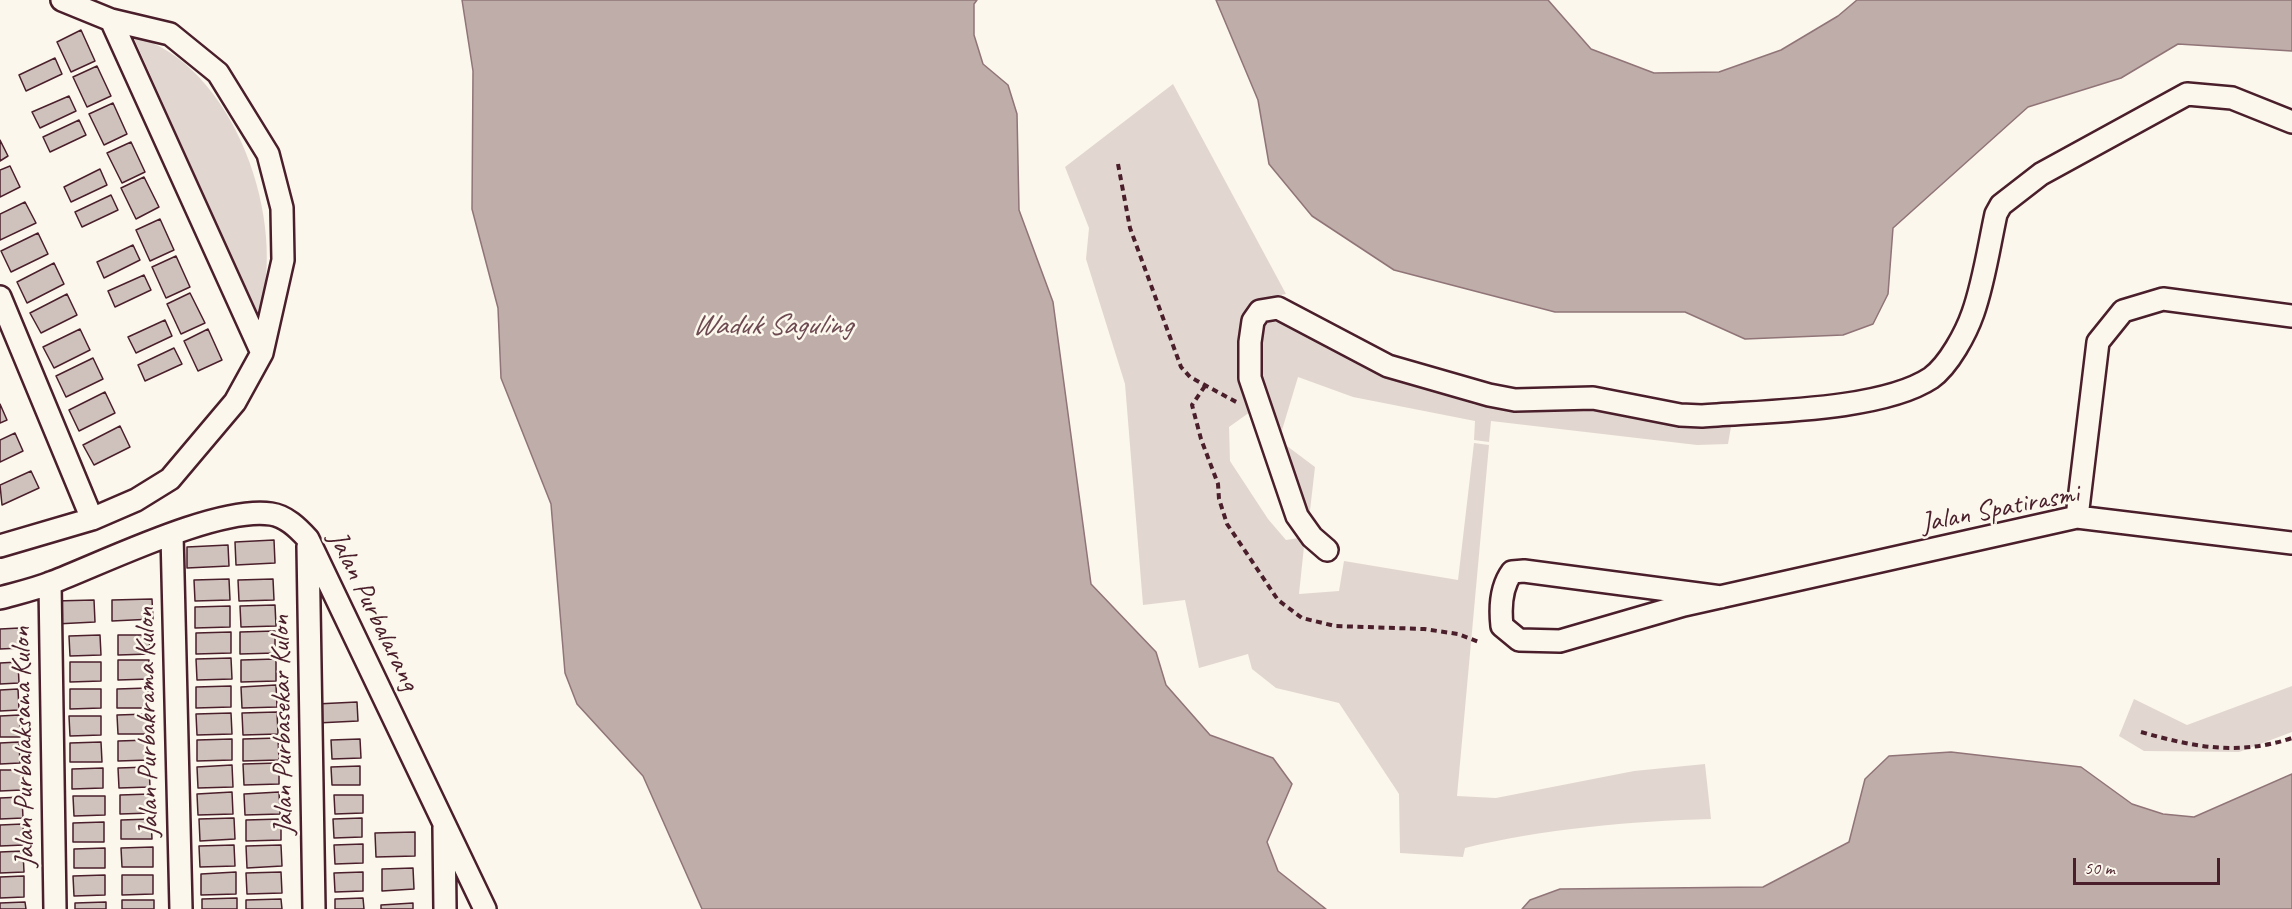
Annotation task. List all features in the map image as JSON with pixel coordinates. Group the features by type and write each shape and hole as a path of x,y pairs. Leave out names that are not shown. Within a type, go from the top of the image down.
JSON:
{"street":[{"path":"0,546 92,519 136,500 170,478 235,402 262,353 283,260 282,208 268,154 218,73 187,45 170,34 111,20 62,0"},
{"path":"111,20 262,353"},
{"path":"1327,550 1312,537 1297,516 1250,378 1250,342 1253,321 1260,311 1278,308 1388,366 1515,400 1593,398 1680,416 1849,403 1907,390 1933,377 1950,357 1973,313 1996,214 2001,206 2041,174 2187,94 2232,98 2292,122"},
{"path":"0,297 92,519"},
{"path":"2077,517 2098,342 2123,311 2163,299 2292,316"},
{"name":"Jalan Purbalarang","path":"0,598 50,583 172,534 239,515 272,514 296,526 308,539 485,909"},
{"name":"Jalan Spatirasmi","path":"1721,597 1524,571 1512,572 1507,580 1500,609 1502,627 1519,639 1560,641 1684,605 1721,597 2077,517 2292,543"},
{"name":"Jalan Purbakrama Kulon","path":"172,534 181,909"},
{"name":"Jalan Purbasekar Kulon","path":"308,539 314,909"},
{"name":"Jalan Purbalaksana Kulon","path":"50,583 55,909"},
{"path":"443,818 445,909"}],"path":[{"path":"1118,164 1130,228 1181,367 1205,386 1237,404 1261,410"},
{"path":"1205,386 1192,405 1201,439 1218,484 1219,499 1227,524 1278,600 1302,618 1335,627 1424,629 1458,634 1479,642"},
{"path":"2141,732 2190,746 2250,748 2292,738"}],"shaded area":[{"path":"133,36 169,52 200,78 225,112 245,151 259,194 266,237 266,279 258,316"},
{"path":"1173,84 1286,294 1265,298 1248,316 1250,412 1229,427 1230,461 1268,519 1286,540 1305,537 1299,594 1339,591 1344,561 1458,580 1474,443 1489,445 1457,796 1496,798 1634,771 1705,764 1711,819 1619,824 1556,831 1465,848 1463,857 1400,853 1399,794 1339,703 1276,688 1252,669 1248,654 1199,668 1185,600 1143,605 1125,384 1086,259 1089,228 1065,167"},
{"path":"1266,314 1281,315 1402,380 1475,405 1504,408 1585,408 1732,421 1728,444 1697,445 1491,421 1489,442 1474,440 1475,421 1353,397 1298,377 1279,440 1315,467 1308,528 1254,377 1256,334"},
{"path":"2292,686 2292,732 2239,752 2144,751 2119,736 2134,699 2187,725"}],"water":[{"name":"Waduk Saguling","path":"462,0 977,0 974,4 974,35 983,64 1008,85 1017,114 1019,210 1053,302 1091,584 1156,652 1166,685 1210,735 1273,758 1292,784 1267,842 1278,871 1326,909 702,909 643,776 577,704 565,673 551,504 501,378 498,308 472,209 473,71"},
{"path":"1216,0 1548,0 1591,49 1654,73 1719,72 1781,50 1838,16 1857,0 2292,0 2292,51 2178,44 2121,78 2028,107 1893,228 1888,294 1873,324 1843,335 1745,339 1685,312 1555,312 1394,270 1312,216 1269,164 1258,100"},
{"path":"1951,752 2081,767 2132,804 2163,814 2194,817 2292,774 2292,909 1522,909 1530,900 1560,889 1763,887 1849,842 1865,779 1889,756"}],"building":[{"path":"81,30 95,61 71,72 57,42"},
{"path":"55,58 62,74 26,91 19,75"},
{"path":"97,66 111,96 87,107 73,77"},
{"path":"69,96 76,111 40,128 32,112"},
{"path":"113,103 127,134 104,145 89,114"},
{"path":"79,120 86,135 50,152 43,137"},
{"path":"0,140 8,156 0,161"},
{"path":"131,142 145,172 122,183 107,153"},
{"path":"10,166 20,187 0,197 0,170"},
{"path":"100,169 107,185 71,202 64,187"},
{"path":"144,177 159,207 136,219 121,188"},
{"path":"111,195 118,210 82,227 75,212"},
{"path":"25,202 36,223 0,240 0,214"},
{"path":"160,219 174,250 150,261 136,230"},
{"path":"38,233 48,254 11,272 1,251"},
{"path":"133,245 140,260 104,278 97,262"},
{"path":"176,256 190,287 166,298 152,267"},
{"path":"54,263 64,284 27,303 17,282"},
{"path":"144,275 151,290 115,307 108,291"},
{"path":"190,293 205,323 181,334 167,304"},
{"path":"67,294 77,315 41,333 30,313"},
{"path":"165,320 172,336 136,353 128,337"},
{"path":"80,329 90,350 54,368 43,347"},
{"path":"208,329 222,360 198,371 184,341"},
{"path":"174,348 182,364 145,381 138,365"},
{"path":"93,358 103,379 66,397 56,376"},
{"path":"105,392 115,413 79,431 69,410"},
{"path":"0,404 7,420 0,423"},
{"path":"120,426 130,447 94,465 83,445"},
{"path":"15,433 23,451 0,462 0,440"},
{"path":"31,471 39,488 2,505 0,485"},
{"path":"274,540 275,563 236,565 235,542"},
{"path":"228,545 229,566 187,568 187,547"},
{"path":"229,579 230,600 195,601 194,580"},
{"path":"273,579 274,600 239,601 238,580"},
{"path":"152,599 153,619 112,621 112,600"},
{"path":"94,600 95,622 56,624 55,601"},
{"path":"275,605 276,626 241,627 240,606"},
{"path":"230,606 230,627 195,628 195,607"},
{"path":"20,628 21,648 0,649 0,629"},
{"path":"275,631 275,653 240,654 240,632"},
{"path":"231,632 231,653 196,654 196,633"},
{"path":"100,635 101,655 70,656 69,636"},
{"path":"118,635 149,635 150,654 118,655"},
{"path":"231,658 232,679 197,680 196,659"},
{"path":"276,659 276,681 241,682 241,660"},
{"path":"118,660 149,660 150,679 118,680"},
{"path":"18,662 19,683 0,684 0,663"},
{"path":"70,662 101,662 101,681 70,682"},
{"path":"276,685 277,707 242,708 241,687"},
{"path":"231,686 231,707 196,708 196,687"},
{"path":"148,688 148,708 117,708 117,689"},
{"path":"18,689 19,710 0,711 0,690"},
{"path":"70,689 101,689 101,708 70,709"},
{"path":"357,702 358,721 317,723 316,704"},
{"path":"277,712 278,734 243,735 242,713"},
{"path":"231,713 232,734 197,735 196,714"},
{"path":"148,714 149,734 118,734 117,715"},
{"path":"20,715 20,737 0,737 0,716"},
{"path":"69,716 101,716 101,735 70,736"},
{"path":"278,738 279,760 243,761 243,739"},
{"path":"232,739 232,760 197,761 197,740"},
{"path":"360,739 361,758 332,759 331,740"},
{"path":"149,740 149,760 118,761 118,741"},
{"path":"19,742 20,763 0,764 0,743"},
{"path":"101,742 102,762 70,762 70,743"},
{"path":"279,763 279,784 244,785 243,764"},
{"path":"232,765 233,787 198,788 197,767"},
{"path":"360,766 360,785 332,785 331,767"},
{"path":"149,767 150,787 119,788 118,768"},
{"path":"103,768 103,788 72,789 72,769"},
{"path":"0,770 21,770 22,790 0,791"},
{"path":"232,792 233,814 198,815 197,794"},
{"path":"279,792 280,814 245,815 244,794"},
{"path":"151,794 151,813 120,814 120,795"},
{"path":"334,795 363,795 363,813 335,814"},
{"path":"73,796 105,796 105,815 74,816"},
{"path":"22,797 23,818 0,819 0,798"},
{"path":"234,818 235,839 200,841 199,819"},
{"path":"362,818 362,837 334,838 333,819"},
{"path":"151,819 152,839 121,839 121,820"},
{"path":"281,819 281,840 246,841 246,820"},
{"path":"104,822 104,842 73,842 73,823"},
{"path":"23,824 24,845 0,846 0,825"},
{"path":"415,832 415,856 376,857 375,833"},
{"path":"363,844 363,863 335,864 334,845"},
{"path":"234,845 235,866 200,867 199,846"},
{"path":"281,845 282,866 247,868 246,846"},
{"path":"153,847 153,867 122,867 121,848"},
{"path":"105,848 105,868 74,868 74,849"},
{"path":"23,851 24,872 0,873 0,852"},
{"path":"413,868 414,889 382,891 382,869"},
{"path":"236,872 236,894 201,895 201,874"},
{"path":"281,872 282,893 247,894 246,873"},
{"path":"363,872 363,891 335,892 334,873"},
{"path":"105,875 105,895 74,896 73,876"},
{"path":"122,875 153,875 153,894 122,895"},
{"path":"24,876 24,897 0,898 0,877"},
{"path":"237,898 237,909 202,909 202,899"},
{"path":"363,898 364,909 335,909 335,899"},
{"path":"281,899 282,909 246,909 246,900"},
{"path":"122,900 154,900 154,909 122,909"},
{"path":"25,902 26,909 0,909 0,903"},
{"path":"106,902 106,909 75,909 75,903"},
{"path":"413,903 413,909 381,909 381,905"}]}
